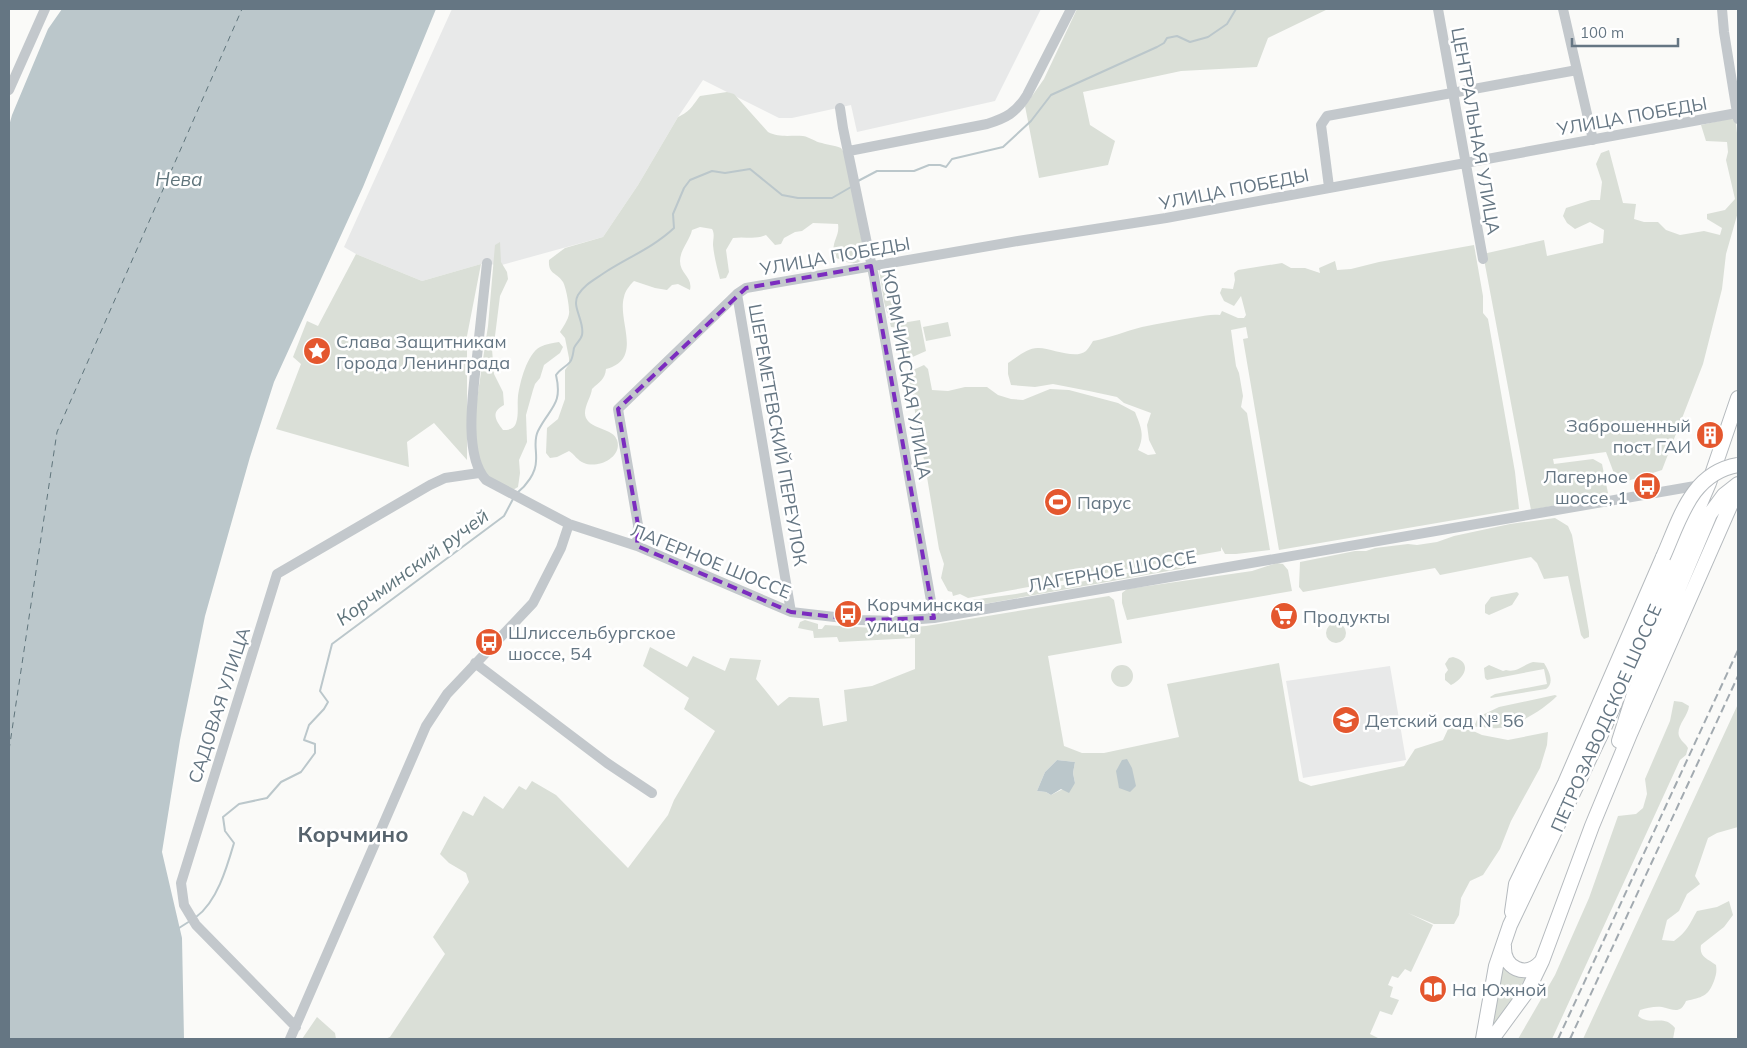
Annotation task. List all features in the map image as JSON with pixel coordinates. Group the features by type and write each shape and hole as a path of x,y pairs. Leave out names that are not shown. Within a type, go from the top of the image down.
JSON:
{"main road":[{"name":"ПЕТРОЗАВОДСКОЕ ШОССЕ","path":"1484,1039 1496,966 1510,925 1604,728 1694,520 1709,483 1738,398"},
{"path":"1510,925 1516,884 1565,782 1662,557 1694,490 1714,474 1738,465"},
{"path":"1592,826 1634,694 1710,514 1724,495 1738,484"},
{"name":"ПЕТРОЗАВОДСКОЕ ШОССЕ","path":"1492,1039 1528,990 1542,961 1592,826 1630,734 1738,488"},
{"path":"1504,943 1505,958 1515,969 1530,970 1542,961"}],"street":[{"path":"9,90 45,9"},
{"path":"849,151 987,124 1006,118 1020,107 1071,9"},
{"name":"ЦЕНТРАЛЬНАЯ УЛИЦА","path":"1438,9 1482,259"},
{"path":"1563,9 1592,140"},
{"path":"1722,9 1738,116"},
{"path":"1329,187 1321,124 1328,116 1576,70"},
{"name":"КОРМЧИНСКАЯ УЛИЦА","path":"840,108 871,266 934,618"},
{"name":"УЛИЦА ПОБЕДЫ","path":"737,294 746,288 1148,221 1592,140 1738,116"},
{"path":"479,473 474,456 471,415 487,263"},
{"path":"637,546 638,525 618,409 737,294"},
{"name":"ШЕРЕМЕТЕВСКИЙ ПЕРЕУЛОК","path":"737,294 791,612"},
{"name":"ЛАГЕРНОЕ ШОССЕ","path":"479,473 486,480 568,524 637,546 791,612 861,620 895,621 934,618 1672,491 1709,483"},
{"name":"САДОВАЯ УЛИЦА","path":"296,1027 196,925 184,906 181,883 277,574 430,485 445,478 479,473"},
{"path":"1672,491 1685,496 1693,506 1694,520"},
{"path":"290,1039 426,726 447,694 533,603 561,548 568,524"},
{"path":"475,664 607,763 652,794"}],"highlighted area":[{"path":"871,266 934,618 861,620 791,612 637,546 638,525 618,409 746,288"}],"shaded area":[{"path":"452,9 1041,9 995,101 857,132 851,105 792,118 779,118 703,80 678,117 638,185 603,237 498,266 487,263 481,264 422,281 356,254 344,247"},
{"path":"1077,9 1328,9 1268,38 1257,67 1181,71 1083,92 1090,125 1115,141 1108,165 1039,178 1025,106 1044,79"},
{"path":"727,92 734,94 768,132 772,134 806,137 841,148 845,154 864,252 863,258 857,263 853,263 834,257 833,251 838,224 813,223 802,231 795,232 784,238 781,244 775,245 766,235 733,238 726,250 729,272 726,278 720,279 714,253 712,229 700,227 692,230 680,261 682,269 690,282 690,290 678,284 672,285 667,290 634,281 629,286 624,297 623,307 627,338 627,348 624,357 617,364 606,369 603,378 592,389 585,411 586,418 593,425 615,436 618,446 616,452 608,460 596,464 582,462 569,451 550,458 546,453 547,428 558,419 565,399 565,370 569,364 569,358 565,338 560,332 568,319 569,311 564,285 561,279 551,271 549,260 565,248 603,237 638,185 678,117 689,110 700,96"},
{"path":"1732,118 1736,123 1738,143 1738,212 1726,254 1722,289 1703,364 1662,470 1618,484 1606,452 1553,459 1554,464 1593,459 1602,464 1608,493 1603,496 1531,510 1483,254 1544,240 1547,256 1603,243 1604,230 1590,222 1575,229 1567,223 1563,216 1566,208 1591,200 1600,200 1602,182 1596,164 1601,153 1609,150 1623,203 1636,204 1634,219 1644,222 1658,222 1666,230 1680,235 1704,231 1720,235 1722,228 1707,219 1707,214 1725,210 1735,199 1726,160 1728,152 1727,142 1706,141 1701,125"},
{"path":"500,242 501,262 507,272 508,279 500,296 492,349 494,374 503,392 504,405 497,411 496,417 503,430 511,429 516,423 520,383 531,356 540,347 547,344 559,342 563,347 560,353 544,365 540,378 535,384 526,415 527,442 519,460 518,487 513,490 488,479 481,467 475,440 474,419 488,326 495,245"},
{"path":"1474,245 1483,296 1483,313 1488,319 1515,472 1519,509 1279,550 1243,339 1248,338 1246,327 1231,330 1236,366 1243,396 1241,407 1247,413 1270,550 1225,554 1221,547 1221,551 1187,557 1187,553 1182,554 1182,559 968,598 960,594 953,596 952,592 948,591 941,578 944,564 939,549 913,396 908,377 913,370 924,365 928,369 932,390 948,391 965,387 987,387 998,395 1023,400 1050,389 1069,390 1118,403 1135,412 1141,431 1138,450 1148,455 1156,454 1149,440 1147,425 1151,413 1124,403 1117,397 1089,391 1053,384 1035,387 1011,385 1008,363 1022,353 1035,348 1076,354 1086,351 1093,341 1149,326 1208,315 1220,315 1222,311 1238,318 1244,318 1246,315 1241,296 1234,306 1224,301 1220,293 1222,288 1233,289 1234,273 1238,270 1282,263 1291,268 1305,268 1320,273 1319,268 1335,261 1337,270 1351,269 1379,262"},
{"path":"356,254 422,281 481,264 467,336 467,460 434,423 407,442 409,467 276,429 301,364 293,357 307,321 318,326"},
{"path":"884,267 896,324 920,320 926,351 908,359 904,355 899,328 891,327 884,302 879,269"},
{"path":"948,322 951,336 926,341 923,327"},
{"path":"1555,518 1568,526 1572,535 1589,632 1589,637 1584,639 1581,635 1568,576 1544,579 1537,563 1531,557 1440,575 1435,568 1303,592 1299,587 1300,562 1375,548 1437,542 1454,536 1510,524"},
{"path":"1185,562 1185,568 945,611 942,608 957,602 1016,594"},
{"path":"1277,563 1283,564 1288,570 1292,591 1127,620 1122,603 1122,593 1127,589 1252,571"},
{"path":"1517,592 1519,594 1512,605 1489,615 1485,613 1485,605 1491,597"},
{"path":"1109,596 1114,600 1122,643 1048,656 1064,746 1082,753 1104,753 1179,737 1167,684 1279,663 1299,781 1311,786 1404,766 1415,749 1443,740 1449,727 1471,730 1482,735 1508,740 1548,732 1547,745 1540,768 1511,821 1500,849 1483,875 1470,881 1461,898 1459,915 1454,924 1434,924 1408,913 1433,925 1411,972 1405,969 1398,978 1392,976 1388,985 1393,987 1390,997 1399,1000 1392,1015 1380,1011 1370,1034 1380,1039 385,1039 390,1037 445,954 433,937 469,882 466,873 449,863 440,854 463,811 473,816 484,796 503,809 519,786 526,790 532,781 556,795 628,868 668,815 674,800 715,731 684,709 689,698 643,666 650,647 687,667 693,656 725,671 730,658 761,660 756,679 778,706 789,697 819,698 823,726 847,721 844,690 872,686 915,669 915,638 839,642 837,637 814,638 813,631 798,628 800,622 805,620 818,624 818,629 822,629 825,625 890,629 926,626","holes":["1057,760 1075,762 1073,773 1075,783 1051,795 1046,792 1037,791 1045,772"]},
{"path":"1336,623 1343,626 1346,633 1343,640 1336,643 1329,640 1326,633 1329,626"},
{"path":"1453,657 1463,662 1465,670 1460,678 1451,685 1445,680 1445,674 1448,670 1445,664 1449,658"},
{"path":"1533,662 1544,663 1548,670 1551,680 1546,689 1490,697 1495,694 1547,684 1544,669 1487,680 1484,668 1489,665 1503,671 1510,671"},
{"path":"1122,665 1130,668 1133,676 1130,684 1122,687 1114,684 1111,676 1114,668"},
{"name":"Детский сад № 56","path":"1390,666 1406,760 1303,778 1286,681"},
{"path":"1557,696 1538,711 1514,724 1498,728 1474,727 1478,717 1499,707"},
{"path":"1674,701 1682,702 1689,706 1679,730 1680,738 1688,748 1686,755 1680,760 1552,1039 1518,1039 1555,975 1589,898 1618,816 1636,814 1643,808 1647,794 1645,779 1670,721"},
{"path":"1738,704 1738,827 1717,833 1708,838 1695,876 1700,884 1687,894 1679,911 1667,920 1662,940 1674,941 1678,938 1688,927 1697,911 1717,907 1729,901 1733,915 1724,927 1701,945 1702,955 1716,965 1716,975 1712,986 1704,996 1686,1001 1679,1010 1657,1007 1640,1010 1638,1016 1643,1019 1666,1021 1671,1024 1675,1028 1673,1039 1583,1039"},
{"path":"1502,963 1528,974 1498,1022 1495,1023 1492,1021"},
{"path":"317,1017 335,1033 336,1039 302,1039"}],"water":[{"name":"Нева","path":"62,9 436,9 363,187 274,382 250,457 205,616 180,740 162,852 182,938 184,1039 9,1039 9,126 48,29"},
{"path":"1127,759 1132,768 1136,786 1130,792 1119,788 1116,771 1122,760"},
{"path":"1057,760 1075,762 1073,773 1075,783 1069,793 1061,789 1051,795 1046,792 1037,791 1045,772"}],"waterway":[{"name":"Корчминский ручей","path":"858,181 877,171 914,171 929,165 946,167 952,159 1003,147 1031,121 1051,95 1157,47 1164,43 1167,38 1177,36 1190,42 1208,37 1227,24 1236,9"},
{"name":"Корчминский ручей","path":"517,493 527,483 536,466 535,442 537,435 557,400 558,385 556,375 570,362 574,348 581,337 582,325 576,304 578,295 593,280 649,247 674,228 673,214 684,188 690,180 712,171 725,173 750,169 782,195 798,198 832,198 851,187"},
{"name":"Корчминский ручей","path":"196,917 210,902 215,893 234,843 225,831 223,817 239,804 267,798 281,782 301,772 315,753 315,744 304,740 309,725 328,702 320,691 332,644 504,516 513,499"},
{"name":"Корчминский ручей","path":"179,928 190,921"}],"ferry route":[{"path":"9,750 57,432 242,9"}],"railway":[{"path":"1558,1039 1738,650"},
{"path":"1570,1039 1738,676"}],"place":[{"name":"Слава Защитникам Города Ленинграда","path":"317,351"},
{"name":"Заброшенный пост ГАИ","path":"1710,435"},
{"name":"Лагерное шоссе, 1","path":"1647,486"},
{"name":"Парус","path":"1058,502"},
{"name":"Корчминская улица","path":"848,614"},
{"name":"Продукты","path":"1284,616"},
{"name":"Шлиссельбургское шоссе, 54","path":"489,642"},
{"name":"Детский сад № 56","path":"1346,720"},
{"name":"На Южной","path":"1433,989"}],"district":[{"name":"Корчмино","path":"353,834"}]}
